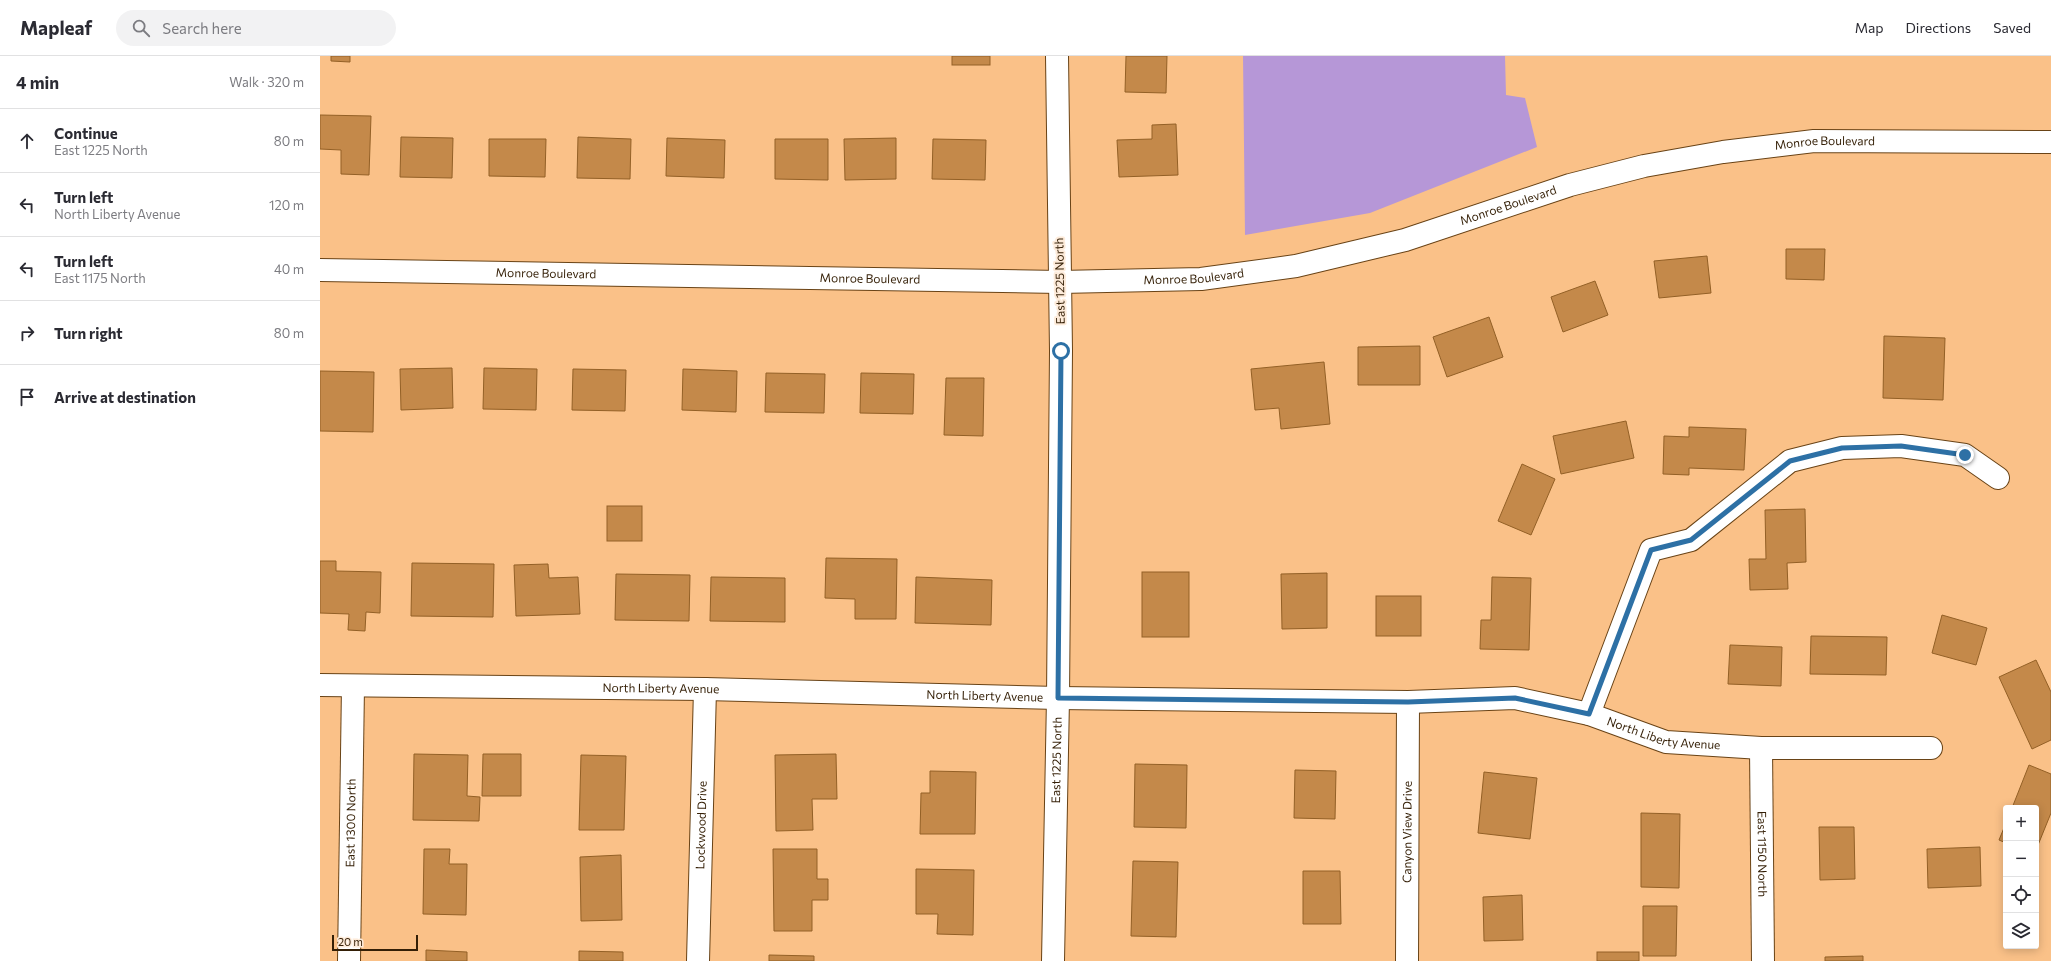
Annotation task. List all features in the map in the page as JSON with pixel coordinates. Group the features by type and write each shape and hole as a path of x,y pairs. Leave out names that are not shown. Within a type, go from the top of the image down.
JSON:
{"street":[{"name":"East 1225 North","path":"1053,961 1058,698 1060,282 1057,56"},
{"name":"Monroe Boulevard","path":"320,270 1060,282 1201,279 1296,266 1405,240 1585,181 1644,166 1723,152 1814,142 2051,142"},
{"path":"1589,714 1651,550 1691,540 1790,461 1842,448 1901,446 1965,455 1998,478"},
{"name":"North Liberty Avenue","path":"320,685 705,689 1058,698 1408,702 1515,698 1589,714 1666,742 1761,748 1931,748"},
{"name":"East 1300 North","path":"349,961 353,686"},
{"name":"Lockwood Drive","path":"698,961 705,689"},
{"name":"Canyon View Drive","path":"1407,961 1408,702"},
{"name":"East 1150 North","path":"1761,748 1763,961"}],"shaded area":[{"path":"1243,56 1505,56 1506,95 1525,98 1537,147 1370,213 1245,235"}],"building":[{"path":"331,56 350,56 350,62 331,61"},
{"path":"952,56 990,56 990,65 952,65"},
{"path":"1126,56 1167,56 1166,93 1125,92"},
{"path":"320,115 371,116 369,175 341,174 341,150 320,149"},
{"path":"1176,124 1178,175 1119,177 1117,140 1152,139 1152,125"},
{"path":"401,137 453,138 452,178 400,177"},
{"path":"578,137 631,139 630,179 577,178"},
{"path":"667,138 725,140 724,178 666,176"},
{"path":"896,138 896,179 845,180 844,139"},
{"path":"489,139 546,139 545,177 489,176"},
{"path":"775,139 828,139 828,180 775,179"},
{"path":"933,139 986,140 985,180 932,179"},
{"path":"1786,249 1825,249 1824,280 1786,279"},
{"path":"1707,256 1711,293 1659,298 1654,261"},
{"path":"1595,281 1608,315 1563,332 1551,297"},
{"path":"1489,317 1503,357 1447,377 1433,337"},
{"path":"1884,336 1945,338 1943,400 1883,398"},
{"path":"1420,346 1420,385 1358,385 1358,347"},
{"path":"1324,362 1330,424 1281,429 1279,408 1255,410 1251,369"},
{"path":"452,368 453,408 401,410 400,369"},
{"path":"484,368 537,369 536,410 483,409"},
{"path":"573,369 626,370 625,411 572,410"},
{"path":"683,369 737,371 736,412 682,410"},
{"path":"320,371 374,372 373,432 320,431"},
{"path":"766,373 825,374 824,413 765,412"},
{"path":"861,373 914,374 913,414 860,413"},
{"path":"946,378 984,378 983,436 944,435"},
{"path":"1626,421 1634,458 1561,474 1553,436"},
{"path":"1689,427 1746,429 1744,470 1689,468 1689,475 1663,474 1664,436 1689,437"},
{"path":"1522,464 1555,479 1531,535 1498,521"},
{"path":"607,506 642,506 642,541 607,541"},
{"path":"1805,509 1806,562 1787,563 1788,589 1750,590 1749,559 1766,559 1765,510"},
{"path":"826,558 897,559 896,619 855,619 855,599 825,598"},
{"path":"320,561 336,561 336,571 381,572 380,613 366,612 365,631 348,630 349,614 320,613"},
{"path":"412,563 494,564 493,617 411,616"},
{"path":"548,564 549,578 578,577 580,614 516,616 514,565"},
{"path":"1142,572 1189,572 1189,637 1142,637"},
{"path":"1327,573 1327,628 1282,629 1281,574"},
{"path":"616,574 690,575 689,621 615,620"},
{"path":"711,577 785,578 785,622 710,621"},
{"path":"916,577 992,580 991,625 915,623"},
{"path":"1492,577 1531,578 1529,650 1480,649 1481,620 1491,620"},
{"path":"1376,596 1421,596 1421,636 1376,636"},
{"path":"1942,615 1987,628 1976,665 1932,653"},
{"path":"1811,636 1887,637 1886,675 1810,674"},
{"path":"1730,645 1782,647 1781,686 1728,684"},
{"path":"2036,660 2051,692 2051,740 2032,749 1999,677"},
{"path":"414,754 468,755 467,796 480,797 479,821 413,820"},
{"path":"483,754 521,754 521,796 482,796"},
{"path":"836,754 837,799 812,799 813,830 776,831 775,755"},
{"path":"581,755 626,756 624,830 579,830"},
{"path":"1135,764 1187,765 1186,828 1134,827"},
{"path":"2029,765 2051,774 2051,813 2039,843 2039,805 2013,805"},
{"path":"1295,770 1336,771 1335,819 1294,818"},
{"path":"930,771 976,772 975,834 920,834 921,793 930,793"},
{"path":"1484,772 1537,778 1530,839 1478,833"},
{"path":"1641,813 1680,814 1679,888 1641,887"},
{"path":"1819,827 1854,827 1855,879 1820,880"},
{"path":"2003,830 2003,842 1999,840"},
{"path":"1980,847 1981,886 1928,888 1927,849"},
{"path":"424,849 450,849 449,864 467,864 466,915 423,914"},
{"path":"773,849 817,849 817,879 828,879 828,900 812,900 812,931 774,931"},
{"path":"621,855 622,920 581,921 580,857"},
{"path":"1133,861 1178,862 1176,937 1131,936"},
{"path":"916,869 974,870 973,935 937,934 938,914 916,914"},
{"path":"1303,871 1340,871 1341,924 1303,924"},
{"path":"1522,895 1523,940 1484,941 1483,897"},
{"path":"1643,906 1677,906 1676,956 1643,956"},
{"path":"426,950 467,952 467,961 426,961"},
{"path":"579,951 623,952 623,961 579,961"},
{"path":"1597,952 1639,952 1639,961 1597,961"},
{"path":"769,955 814,956 814,961 769,961"},
{"path":"1863,956 1863,961 1825,961 1825,957"}],"route":[{"path":"1061,351 1058,698 1408,702 1515,698 1589,714 1651,550 1691,540 1790,461 1842,448 1901,446 1965,455"}]}
